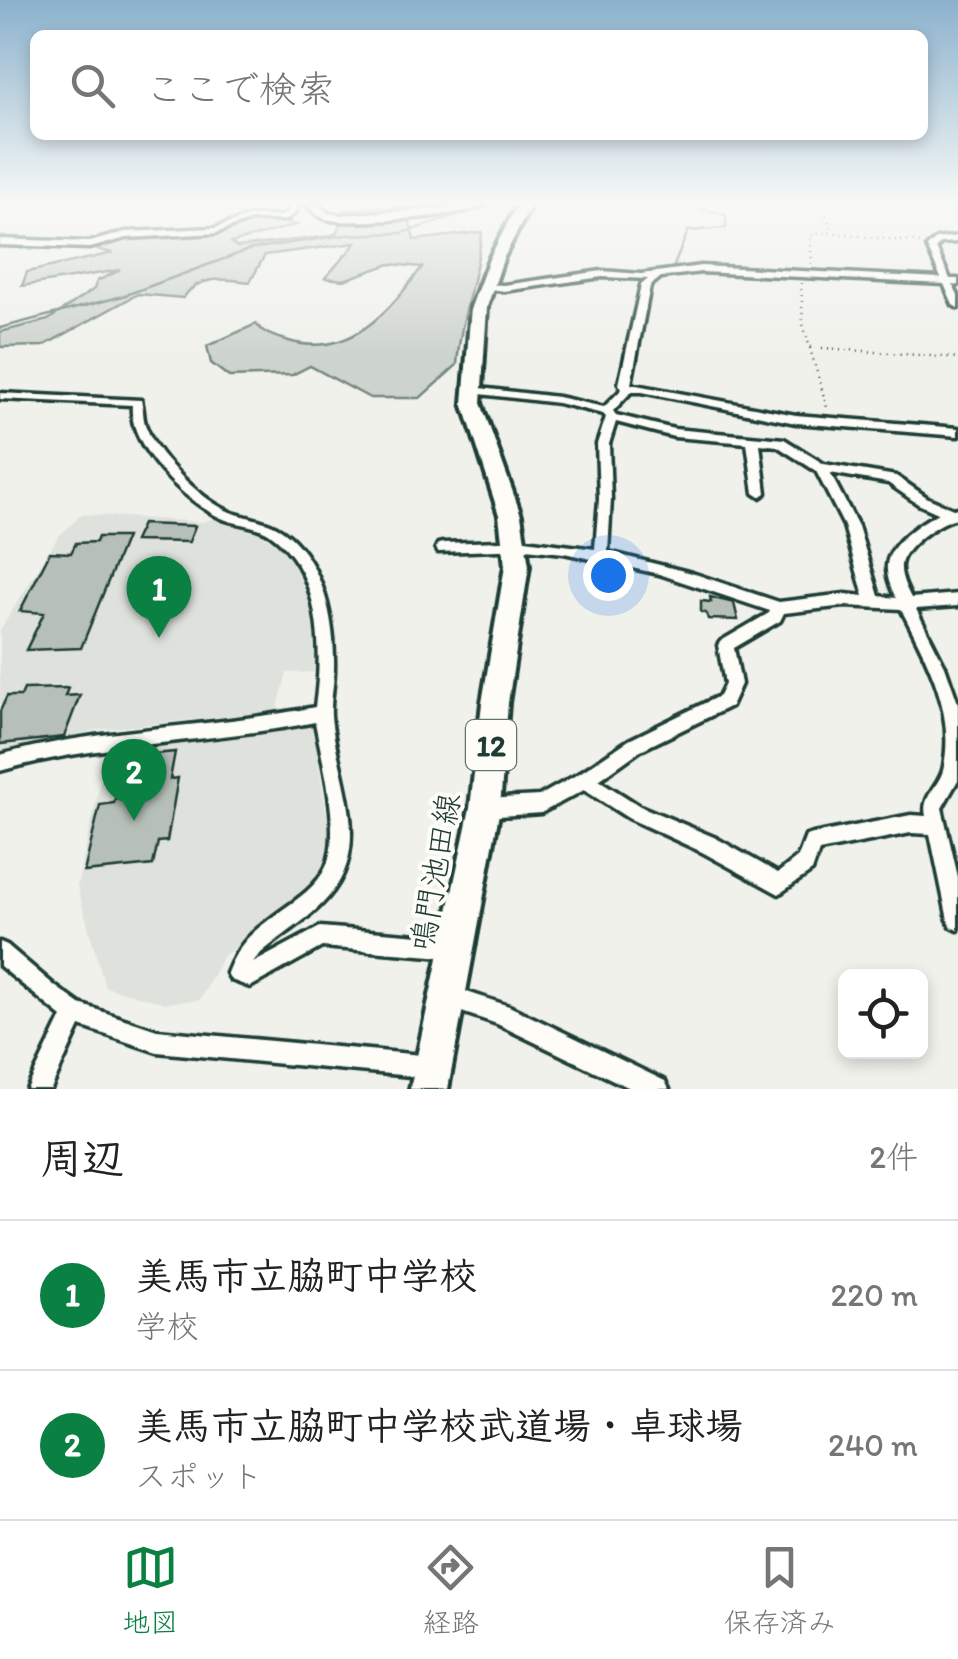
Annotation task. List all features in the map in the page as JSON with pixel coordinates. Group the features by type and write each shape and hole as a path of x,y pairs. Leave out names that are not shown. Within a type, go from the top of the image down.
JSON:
{"main road":[{"name":"鳴門池田線","path":"430,1078 484,808 495,702 517,566 510,515 477,422 471,390 479,308 500,256"}],"street":[{"path":"937,256 953,282 958,304"},
{"path":"486,286 701,269 953,282"},
{"path":"628,390 625,384 646,286 660,274"},
{"path":"600,557 605,500 603,444 609,414 628,390 642,389 830,423 958,432"},
{"path":"471,390 558,400 674,433 780,442 821,468 881,474 904,485 923,502 954,513"},
{"path":"0,396 137,402 137,417 155,456 186,487 223,514 278,532 300,555 311,577 328,644 330,672 322,712 337,813 338,865 326,887 308,907 244,953 238,973 250,976 320,937 456,948"},
{"path":"780,442 788,428 830,423"},
{"path":"753,440 760,493"},
{"path":"821,468 851,526 872,599"},
{"path":"954,513 937,518 900,550 892,566 941,670 949,697 954,762 950,780 934,796 936,826 958,920"},
{"path":"443,548 516,545 600,557 778,608 872,599 907,604 958,600"},
{"path":"484,808 540,804 635,745 725,701 734,684 726,645 775,617 778,608"},
{"path":"941,670 958,678"},
{"path":"0,764 42,751 267,724 322,712"},
{"path":"584,780 655,823 709,844 779,884 804,864 813,843 912,824 936,826"},
{"path":"0,952 50,992 59,1004 75,1013 157,1040 430,1078"},
{"path":"448,997 501,1014 657,1089"},
{"path":"39,1089 75,1013"}],"path":[{"path":"808,256 808,346 830,423"},
{"path":"808,346 958,358"}],"shaded area":[{"path":"100,256 265,256 250,282 205,282 183,298 138,294 43,346 0,347 0,332 48,320 94,289 97,281 120,270 22,286 27,272"},
{"path":"345,256 478,256 457,365 420,398 370,398 310,366 292,375 229,377 211,363 207,346 256,324 275,337 311,345 349,337 382,314 422,267 390,264 344,280 325,278"},
{"path":"82,514 202,522 216,518 249,527 290,552 303,573 323,672 287,673 277,711 95,730 0,756 0,630 58,537"},
{"path":"313,725 333,856 308,897 223,956 200,1000 164,1003 105,987 77,886 108,748"}],"building":[{"path":"142,524 195,526 189,542 134,541"},
{"path":"98,537 126,537 81,648 26,650 44,613 20,611 50,552 71,553 76,543 96,542"},
{"path":"710,597 734,603 738,620 708,619 701,612 701,601 711,602"},
{"path":"68,688 65,696 80,695 64,737 0,744 0,711 7,696 21,696 24,689"},
{"path":"175,752 170,779 178,778 167,841 158,842 153,865 84,872 100,805 114,803 125,757"}],"waterway":[{"path":"0,328 123,296 232,256"},
{"path":"673,268 678,256"}],"place":[{"name":"美馬市立脇町中学校","path":"159,638"},
{"name":"美馬市立脇町中学校武道場・卓球場","path":"134,821"}]}
